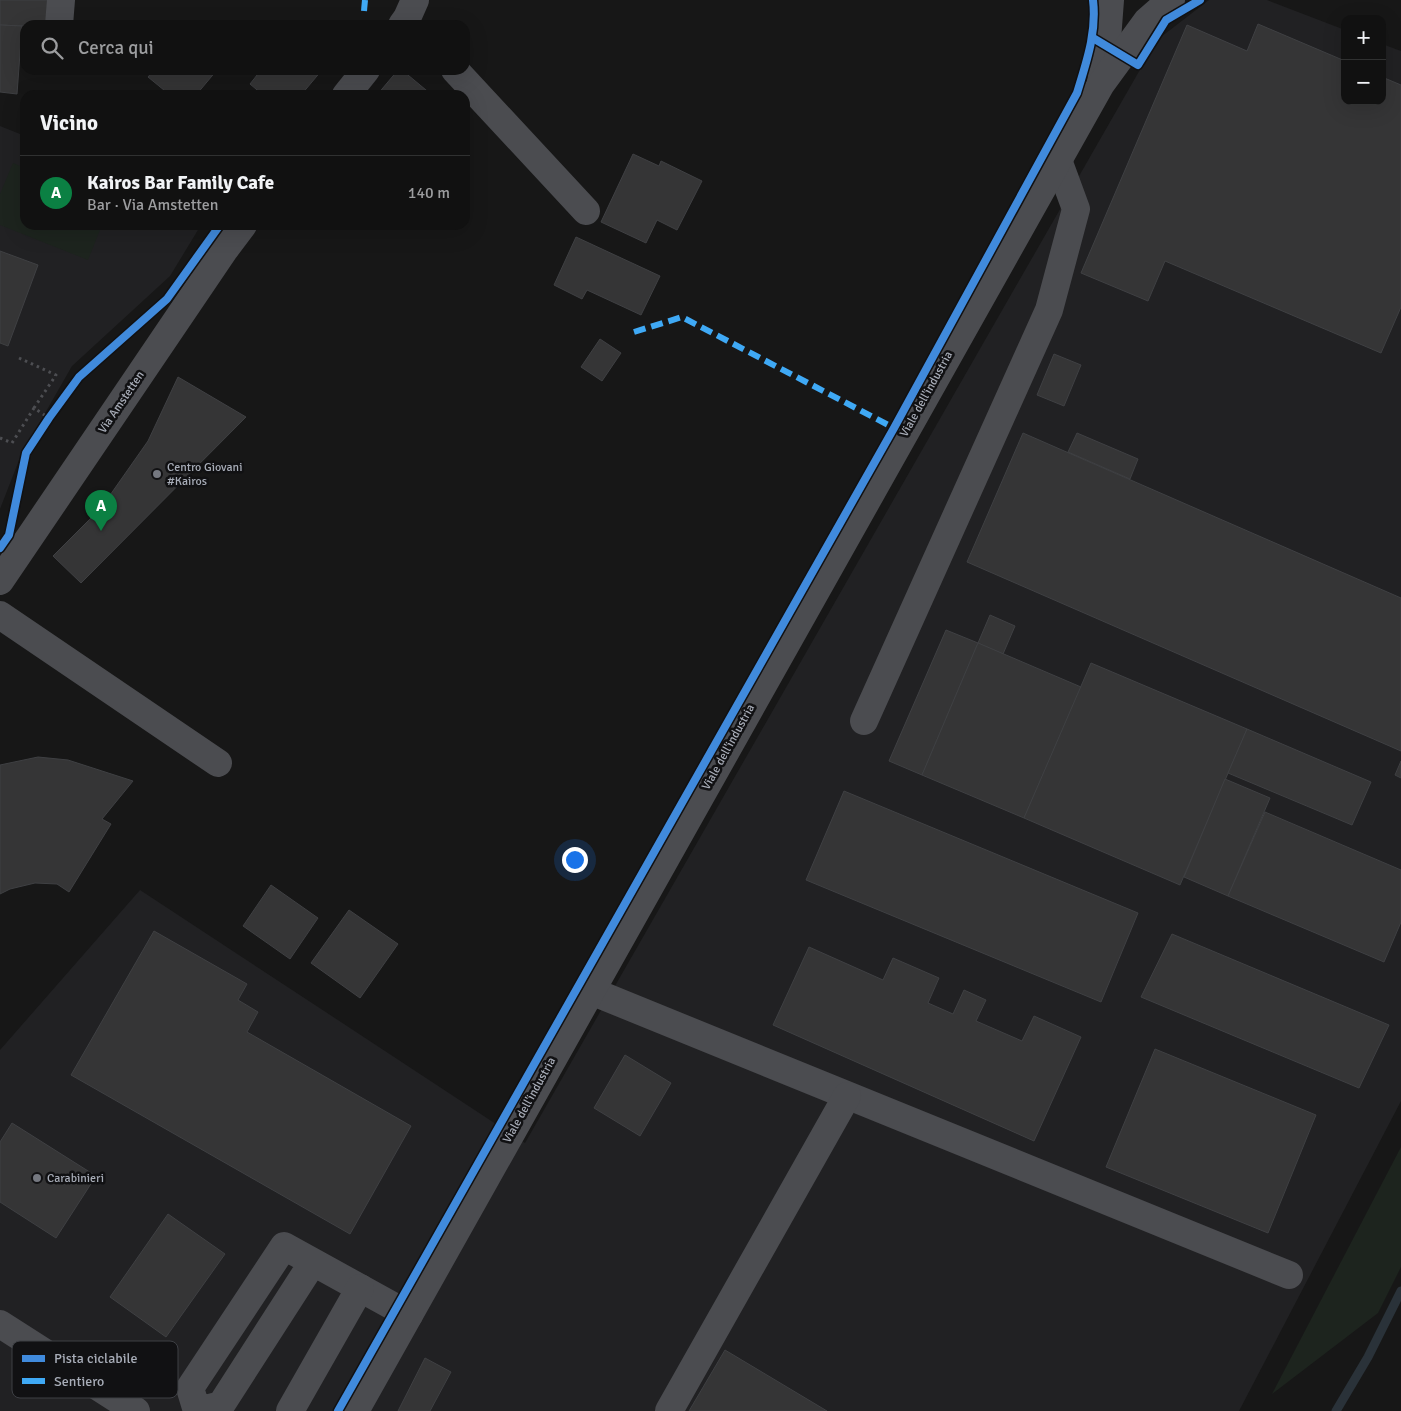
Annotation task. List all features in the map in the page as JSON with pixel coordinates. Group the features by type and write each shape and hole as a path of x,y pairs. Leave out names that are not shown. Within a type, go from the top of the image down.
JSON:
{"street":[{"path":"59,20 61,0"},
{"name":"Viale dell'industria","path":"1101,84 1110,0"},
{"name":"Viale dell'industria","path":"355,1411 1101,84 1147,21 1171,0"},
{"path":"350,90 362,75"},
{"path":"460,75 586,211"},
{"path":"864,721 1049,310 1076,209 1058,160"},
{"name":"Via Amstetten","path":"0,581 198,289 240,230"},
{"path":"0,616 218,763"},
{"path":"591,991 1289,1275"},
{"path":"669,1411 847,1096"},
{"path":"197,1411 190,1388 284,1246 409,1315"},
{"path":"290,1411 360,1288"},
{"path":"0,1324 27,1341"},
{"path":"116,1398 136,1411"}],"path":[{"path":"0,438 12,443 56,375 19,358"},
{"path":"34,408 47,421 55,410"}],"shaded area":[{"path":"1209,0 1267,0 1341,28 1341,105 1386,105 1386,45 1401,51 1401,1101 1239,1411 0,1411 0,1050 140,890 525,1143 1157,40"},
{"path":"0,126 20,134 20,230 198,230 170,276 72,366 21,455 0,509"},
{"path":"13,163 20,166 20,230 100,230 88,260 0,225 0,194"},
{"path":"1401,1147 1401,1267 1378,1313 1272,1394"}],"building":[{"path":"0,0 55,0 53,20 20,20 20,26 0,25"},
{"path":"1258,24 1341,59 1341,105 1386,105 1386,79 1401,85 1401,307 1381,353 1165,261 1148,301 1081,273 1187,25 1247,51"},
{"path":"0,25 20,26 17,94 0,92"},
{"path":"150,75 213,75 200,90 164,90 148,77"},
{"path":"257,75 318,75 305,90 257,90 250,84"},
{"path":"394,75 408,75 426,90 381,90"},
{"path":"633,154 659,166 661,161 702,181 677,230 657,220 646,243 601,222"},
{"path":"576,237 660,276 641,315 587,290 582,299 554,285"},
{"path":"0,251 38,265 8,346 0,343"},
{"path":"600,339 621,353 602,381 581,367"},
{"path":"1054,354 1081,365 1064,406 1037,395"},
{"name":"Centro Giovani #Kairos","path":"178,377 246,417 81,583 53,556 101,508 148,441"},
{"path":"1023,433 1401,598 1401,751 967,562"},
{"path":"1077,433 1138,459 1130,479 1068,452"},
{"path":"990,615 1015,626 1003,654 978,643"},
{"path":"946,630 978,643 922,775 889,761"},
{"path":"978,643 1081,687 1024,818 922,775"},
{"path":"1091,663 1247,729 1180,885 1024,818"},
{"path":"1247,729 1371,782 1352,825 1228,773"},
{"path":"38,757 68,760 133,781 102,819 111,824 69,892 57,884 35,883 10,889 0,894 0,765"},
{"path":"1401,761 1401,778 1395,775"},
{"path":"1225,779 1270,798 1228,896 1184,877"},
{"path":"844,791 1138,913 1101,1002 806,880"},
{"path":"1265,812 1401,870 1401,922 1384,962 1228,896"},
{"path":"271,885 318,918 290,959 243,926"},
{"path":"349,910 398,944 360,998 311,963"},
{"path":"154,931 247,984 238,1000 258,1012 247,1032 411,1126 350,1234 71,1075"},
{"path":"1172,934 1389,1025 1359,1088 1141,997"},
{"path":"809,947 883,980 893,958 939,978 928,1003 953,1014 964,990 986,1000 976,1021 1022,1041 1034,1016 1081,1037 1034,1141 773,1025"},
{"path":"1155,1049 1316,1115 1268,1233 1106,1167"},
{"path":"625,1055 671,1083 640,1136 594,1108"},
{"path":"12,1123 96,1176 56,1238 0,1202 0,1142"},
{"path":"168,1214 225,1254 166,1337 110,1297"},
{"path":"725,1350 827,1411 689,1411"},
{"path":"425,1358 451,1372 430,1411 398,1411"}],"waterway":[{"path":"1336,1411 1368,1357 1401,1291"}],"marked path":[{"path":"364,11 365,0"},
{"path":"634,332 682,317 905,432"}],"cycle path":[{"path":"338,1411 894,428 1077,93 1092,36 1093,0"},
{"path":"1093,38 1138,65 1166,20 1200,0"},
{"path":"0,548 9,535 26,453 49,418 79,377 167,299 216,230"}],"place":[{"name":"Centro Giovani #Kairos","path":"157,474"},
{"name":"Kairos Bar Family Cafe","path":"101,531"},
{"name":"Carabinieri","path":"37,1178"}]}
